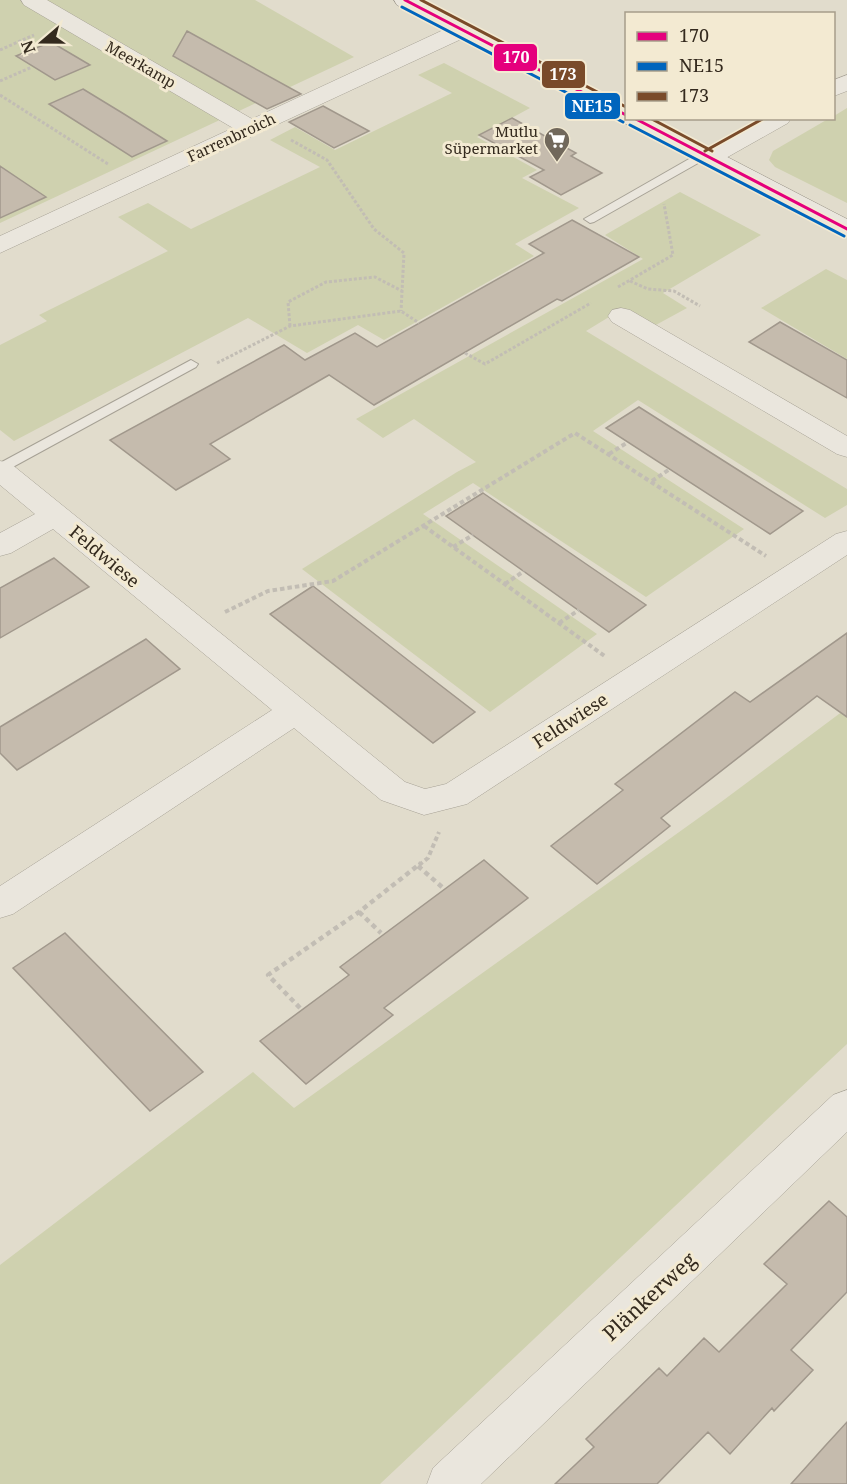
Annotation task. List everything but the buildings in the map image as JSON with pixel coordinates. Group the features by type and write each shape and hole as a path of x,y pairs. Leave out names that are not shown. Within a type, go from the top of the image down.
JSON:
{"street":[{"name":"Meerkamp","path":"32,0 256,125"},
{"path":"405,0 625,114"},
{"name":"Farrenbroich","path":"0,245 462,30"},
{"path":"637,120 847,229"},
{"path":"706,157 776,120"},
{"path":"621,316 847,448"},
{"name":"Feldwiese","path":"0,469 393,791 424,802 455,795 847,540"},
{"path":"0,546 55,515"},
{"path":"0,904 294,712"},
{"name":"Plänkerweg","path":"449,1484 847,1107"}],"lane":[{"path":"590,219 650,184 706,157"},
{"path":"0,469 191,364"}],"path":[{"path":"0,81 32,67"},
{"path":"0,94 135,182"},
{"path":"256,125 327,160 374,229 404,253 401,311"},
{"path":"465,352 485,364 673,255 663,198 650,184"},
{"path":"290,326 288,302 326,282 375,276 402,291"},
{"path":"630,281 648,289 674,291 700,306"},
{"path":"594,301 621,316"},
{"path":"191,364 210,367 290,326 401,311 419,323"},
{"path":"192,628 268,591 333,581 575,433 795,574"},
{"path":"609,454 628,442"},
{"path":"652,482 670,469"},
{"path":"424,526 635,678"},
{"path":"453,547 473,535"},
{"path":"505,584 524,571"},
{"path":"559,623 579,610"},
{"path":"300,1008 268,975 358,912 428,858 455,795"},
{"path":"418,866 442,887"},
{"path":"358,912 381,933"}],"green space":[{"path":"0,0 255,0 354,57 0,223"},
{"path":"444,63 530,108 477,137 537,170 522,178 579,208 515,244 534,256 384,340 358,325 307,353 248,318 14,441 0,430 0,345 47,321 39,315 168,251 118,217 148,203 191,229 320,167 270,140 295,127 335,150 452,93 418,75"},
{"path":"847,108 847,203 775,167 769,160 773,151 826,120 835,120 835,115"},
{"path":"680,192 761,235 663,293 687,308 654,326 609,317 586,331 847,489 847,505 825,518 638,400 593,431 744,529 646,597 473,483 423,514 597,634 490,712 302,569 476,462 414,419 383,438 356,419 643,259 605,235"},
{"path":"826,269 847,280 847,359 761,308"},
{"path":"847,708 847,1044 380,1484 0,1484 0,1265 253,1072 294,1108 721,802"}],"transit line":[{"name":"170","path":"405,0 625,114"},
{"name":"173","path":"421,0 625,106"},
{"name":"NE15","path":"402,7 623,122"},
{"name":"170","path":"638,120 847,229"},
{"name":"173","path":"654,120 712,151"},
{"name":"173","path":"705,151 760,120"},
{"name":"NE15","path":"630,125 844,236"}],"place":[{"name":"Mutlu Süpermarket","path":"557,163"}]}
